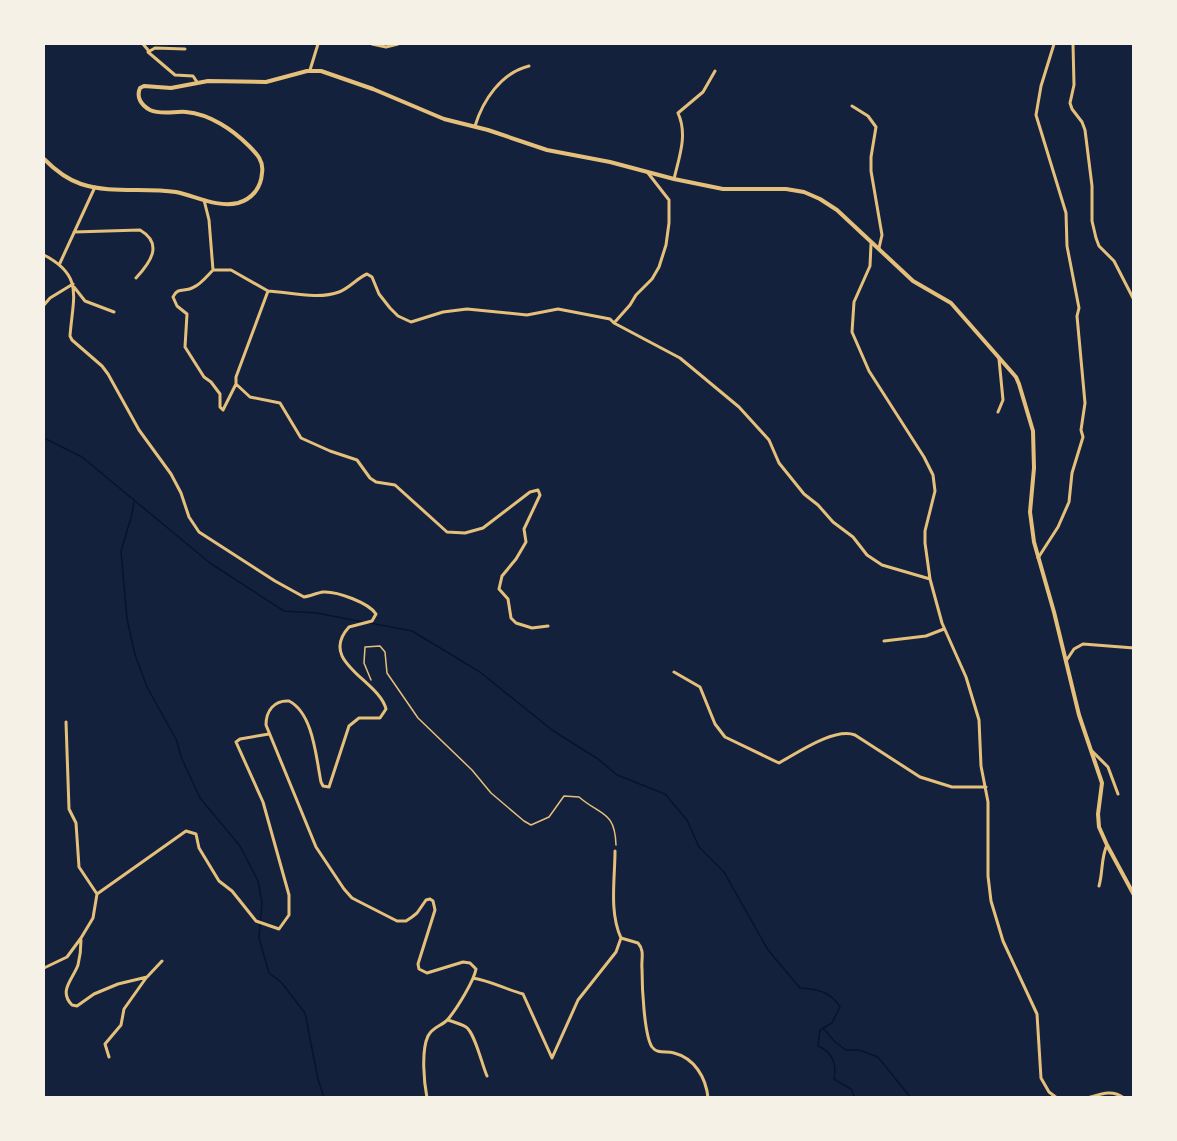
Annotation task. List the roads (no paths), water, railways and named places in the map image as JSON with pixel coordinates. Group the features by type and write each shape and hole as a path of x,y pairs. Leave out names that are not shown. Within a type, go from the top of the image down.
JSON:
{"street":[{"path":"143,44 148,54 173,74 193,76 197,82"},
{"path":"310,70 318,44"},
{"path":"372,44 386,47 398,44"},
{"path":"1038,559 1070,502 1072,473 1083,437 1081,430 1085,403 1077,316 1079,308 1067,246 1068,219 1036,113 1041,86 1054,44"},
{"path":"1074,44 1074,85 1070,103 1084,126 1092,186 1092,222 1099,246 1114,261 1134,300"},
{"path":"148,50 155,48 185,49"},
{"path":"475,127 484,104 499,84 515,71 530,66"},
{"path":"44,159 68,179 95,188 170,192 233,204 248,199 260,183 262,166 261,160 253,150 227,128 192,113 155,111 145,106 138,96 140,88 144,86 165,88 222,80 266,82 310,70 336,75 432,115 547,150 727,190 782,189 804,192 837,210 913,281 951,303 1016,377 1033,431 1034,468 1030,512 1038,559 1079,715 1102,783 1099,821 1107,845 1134,895"},
{"path":"674,179 682,147 683,129 678,113 703,92 715,71"},
{"path":"852,106 868,116 876,127 871,157 875,200 882,235 879,248"},
{"path":"614,323 652,279 659,267 666,245 669,200 650,178 648,171"},
{"path":"60,263 95,188"},
{"path":"204,200 209,220 213,270"},
{"path":"74,232 140,230 147,234 152,245 152,256 150,262 136,278"},
{"path":"871,244 870,266 854,302 852,332 869,371 933,474 934,491 925,540 930,579 944,629 974,699 981,732 981,761 986,787 989,838 988,876 992,901 1003,941 1037,1014 1041,1078 1049,1092 1057,1098"},
{"path":"44,255 60,263 71,276 85,301 114,312"},
{"path":"268,291 236,377 236,384 222,410 220,394 204,377 184,347 187,314 177,306 173,297 180,289 195,287 213,270 231,270 268,291 306,294 333,294 367,274 372,277 379,294 390,308 398,316 414,322 438,313 459,309 527,315 555,309 606,317 680,358 739,407 769,440 779,463 804,494 818,505 833,522 853,537 867,555 882,565 930,579"},
{"path":"44,305 50,298 74,285"},
{"path":"74,285 70,336 72,340 108,374 139,430 171,474 189,516 199,532 304,597 325,591 357,600 375,611 376,614 372,621 357,623 349,627 340,639 342,656 346,664 376,692 384,702 386,709 380,718 359,718 349,726 329,788 323,786 321,782 307,720 294,704 284,700 273,706 266,718 269,734 316,847 344,889 352,898 397,921 406,921 417,913 426,900 430,899 433,901 435,910 418,964 419,969 427,973 464,962 470,963 476,969 448,1020 434,1028 428,1036 425,1046 427,1098"},
{"path":"998,412 1003,400 999,359"},
{"path":"236,384 250,397 280,403 302,438 357,460 370,478 376,482 395,485 447,532 465,533 483,528 530,492 538,490 540,495 524,529 526,542 502,576 499,589 508,599 511,618 516,623 532,628 548,626"},
{"path":"884,641 926,636 944,629"},
{"path":"1066,661 1074,650 1083,644 1134,648"},
{"path":"674,672 700,687 715,724 725,737 779,763 812,743 849,733 920,777 952,787 986,787"},
{"path":"66,722 69,809 76,823 79,867 98,894"},
{"path":"44,968 67,957 81,938 93,918 98,894 186,831 196,834 199,848 219,881 232,891 257,921 279,929 289,915 289,895 262,802 236,742 240,739 269,734"},
{"path":"1091,750 1108,767 1118,794"},
{"path":"1099,886 1103,872 1103,856 1107,845"},
{"path":"473,978 490,981 523,994 552,1058 578,1000 616,952 621,938 615,925 613,872 615,851"},
{"path":"81,938 78,964 66,988 68,1001 72,1005 77,1006 94,994 118,984 147,977"},
{"path":"621,938 633,940 641,946 646,1029 651,1045 658,1051 682,1056 699,1070 704,1078 708,1098"},
{"path":"109,1057 105,1044 121,1025 124,1009 147,977 162,961"},
{"path":"448,1020 468,1028 474,1036 479,1058 487,1076"},
{"path":"1087,1098 1107,1092 1116,1093 1124,1098"}],"waterway":[{"path":"44,438 82,457 210,563 284,611 317,613 363,622"},
{"path":"134,502 121,551 127,619 135,655 147,687 176,739 182,759 200,798 240,846 258,881 262,902 259,938 269,973 281,982 305,1013 324,1098"},
{"path":"370,623 412,631 480,672 552,730 598,759 617,775 665,794 687,820 699,847 724,872 768,950 800,988 823,992 840,1007 832,1023 820,1030 818,1046 832,1059 835,1068 834,1079 851,1089 855,1098"},
{"path":"824,1029 835,1042 846,1050 859,1050 878,1057 911,1098"}]}
